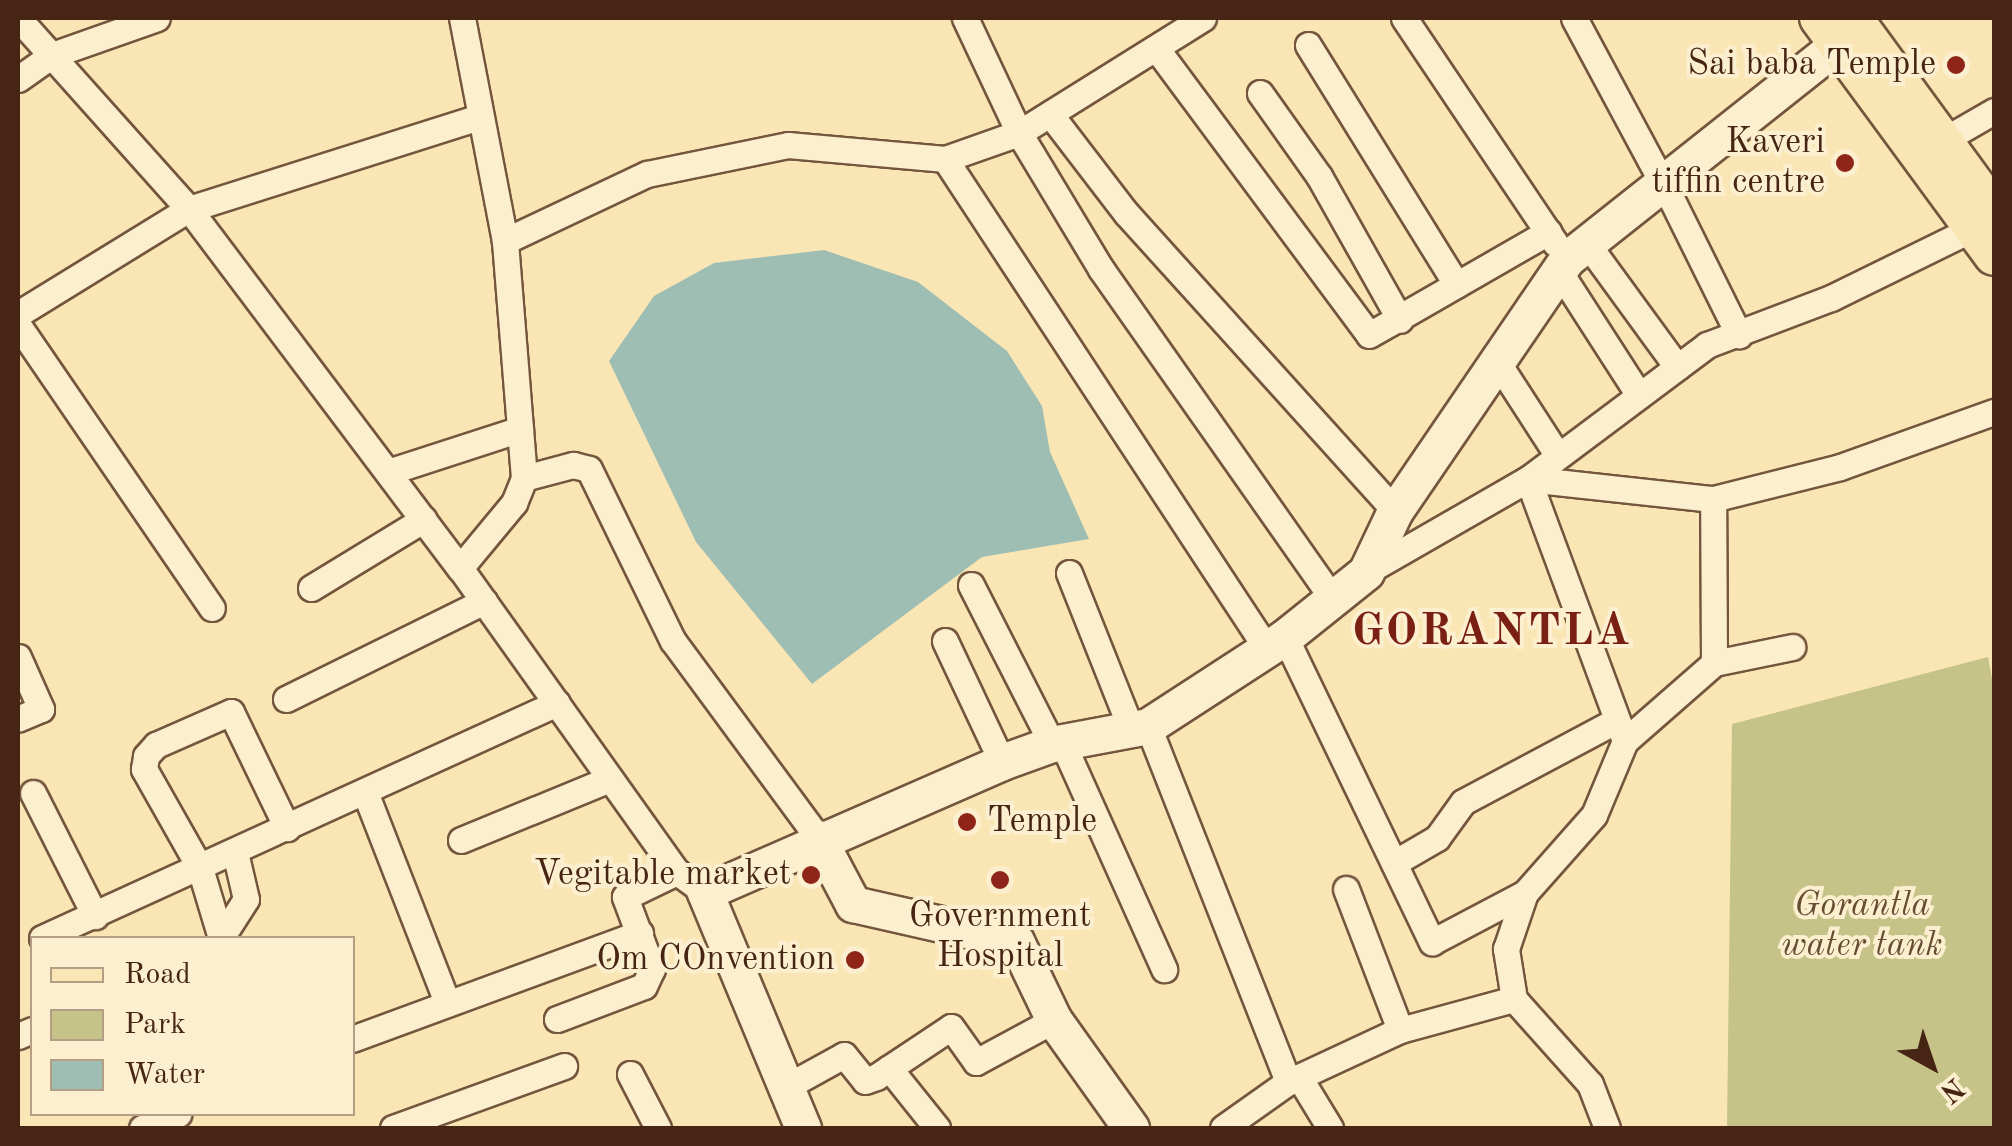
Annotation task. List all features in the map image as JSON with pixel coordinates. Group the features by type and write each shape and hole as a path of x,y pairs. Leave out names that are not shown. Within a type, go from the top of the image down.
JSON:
{"main road":[{"path":"1844,24 1942,141 1988,232"},
{"path":"1844,24 1988,232"}],"street":[{"path":"18,18 189,209 424,519 610,779 691,882 802,1128"},
{"path":"18,79 52,56 157,18"},
{"path":"460,568 514,503 524,478 505,241 462,18"},
{"path":"965,18 1019,133 1101,269 1333,599"},
{"path":"505,241 647,174 788,145 944,159 1019,133 1203,18"},
{"path":"1404,18 1571,247 1678,367"},
{"path":"1574,18 1739,335"},
{"path":"1156,48 1364,331 1374,334 1457,285 1608,231 1660,178 1844,24"},
{"path":"1308,45 1457,285"},
{"path":"1260,93 1319,176 1400,320"},
{"path":"1942,141 1994,111"},
{"path":"1050,114 1126,213 1395,512"},
{"path":"18,314 189,209 480,117"},
{"path":"944,159 1276,643 1432,942 1525,893 1594,815 1621,731 1528,479"},
{"path":"557,1019 644,986 652,969 625,898 691,882 818,838 1002,762 1057,744 1140,728 1276,643 1366,572 1528,479 1707,345 1988,232"},
{"path":"1366,572 1395,512 1571,247"},
{"path":"1571,247 1639,396"},
{"path":"18,325 212,608"},
{"path":"1496,360 1558,456"},
{"path":"1528,479 1713,499 1840,467 1994,412"},
{"path":"388,472 520,429"},
{"path":"524,478 573,465 590,470 673,641 818,838 853,904 1016,941 1054,1020 1131,1128"},
{"path":"1713,499 1714,663"},
{"path":"311,588 424,519"},
{"path":"1069,573 1293,1080 1330,1128"},
{"path":"971,585 1057,744 1164,970"},
{"path":"286,699 484,601"},
{"path":"945,641 1002,762"},
{"path":"1394,863 1437,838 1463,802 1621,731 1714,663 1792,646"},
{"path":"18,657 41,709 18,719"},
{"path":"47,936 556,703"},
{"path":"220,936 200,868 144,768 156,745 224,711 238,719 287,828"},
{"path":"461,840 610,779"},
{"path":"366,792 446,1002"},
{"path":"32,794 95,916"},
{"path":"222,936 246,899 235,852"},
{"path":"1346,889 1400,1030"},
{"path":"1525,893 1506,949 1514,999 1590,1084 1608,1128"},
{"path":"355,1038 640,933"},
{"path":"1223,1128 1293,1080 1400,1030 1514,999"},
{"path":"786,1087 844,1055 865,1080 889,1068 939,1031 951,1028 976,1062 1054,1020"},
{"path":"393,1128 476,1116 564,1066"},
{"path":"889,1068 937,1128"},
{"path":"630,1074 658,1128"},
{"path":"142,1128 173,1116"}],"green space":[{"name":"Gorantla water tank","path":"1988,657 1994,690 1994,1128 1727,1128 1732,724"}],"water":[{"path":"824,250 918,282 1007,351 1042,406 1050,452 1089,539 982,557 812,684 696,542 609,361 654,296 714,263"}],"place":[{"name":"Sai baba Temple","path":"1956,65"},
{"name":"Kaveri tiffin centre","path":"1845,163"},
{"name":"Temple","path":"967,822"},
{"name":"Vegitable market","path":"811,875"},
{"name":"Government Hospital","path":"1000,880"},
{"name":"Om COnvention","path":"855,960"}],"district":[{"name":"GORANTLA","path":"1492,633"}]}
